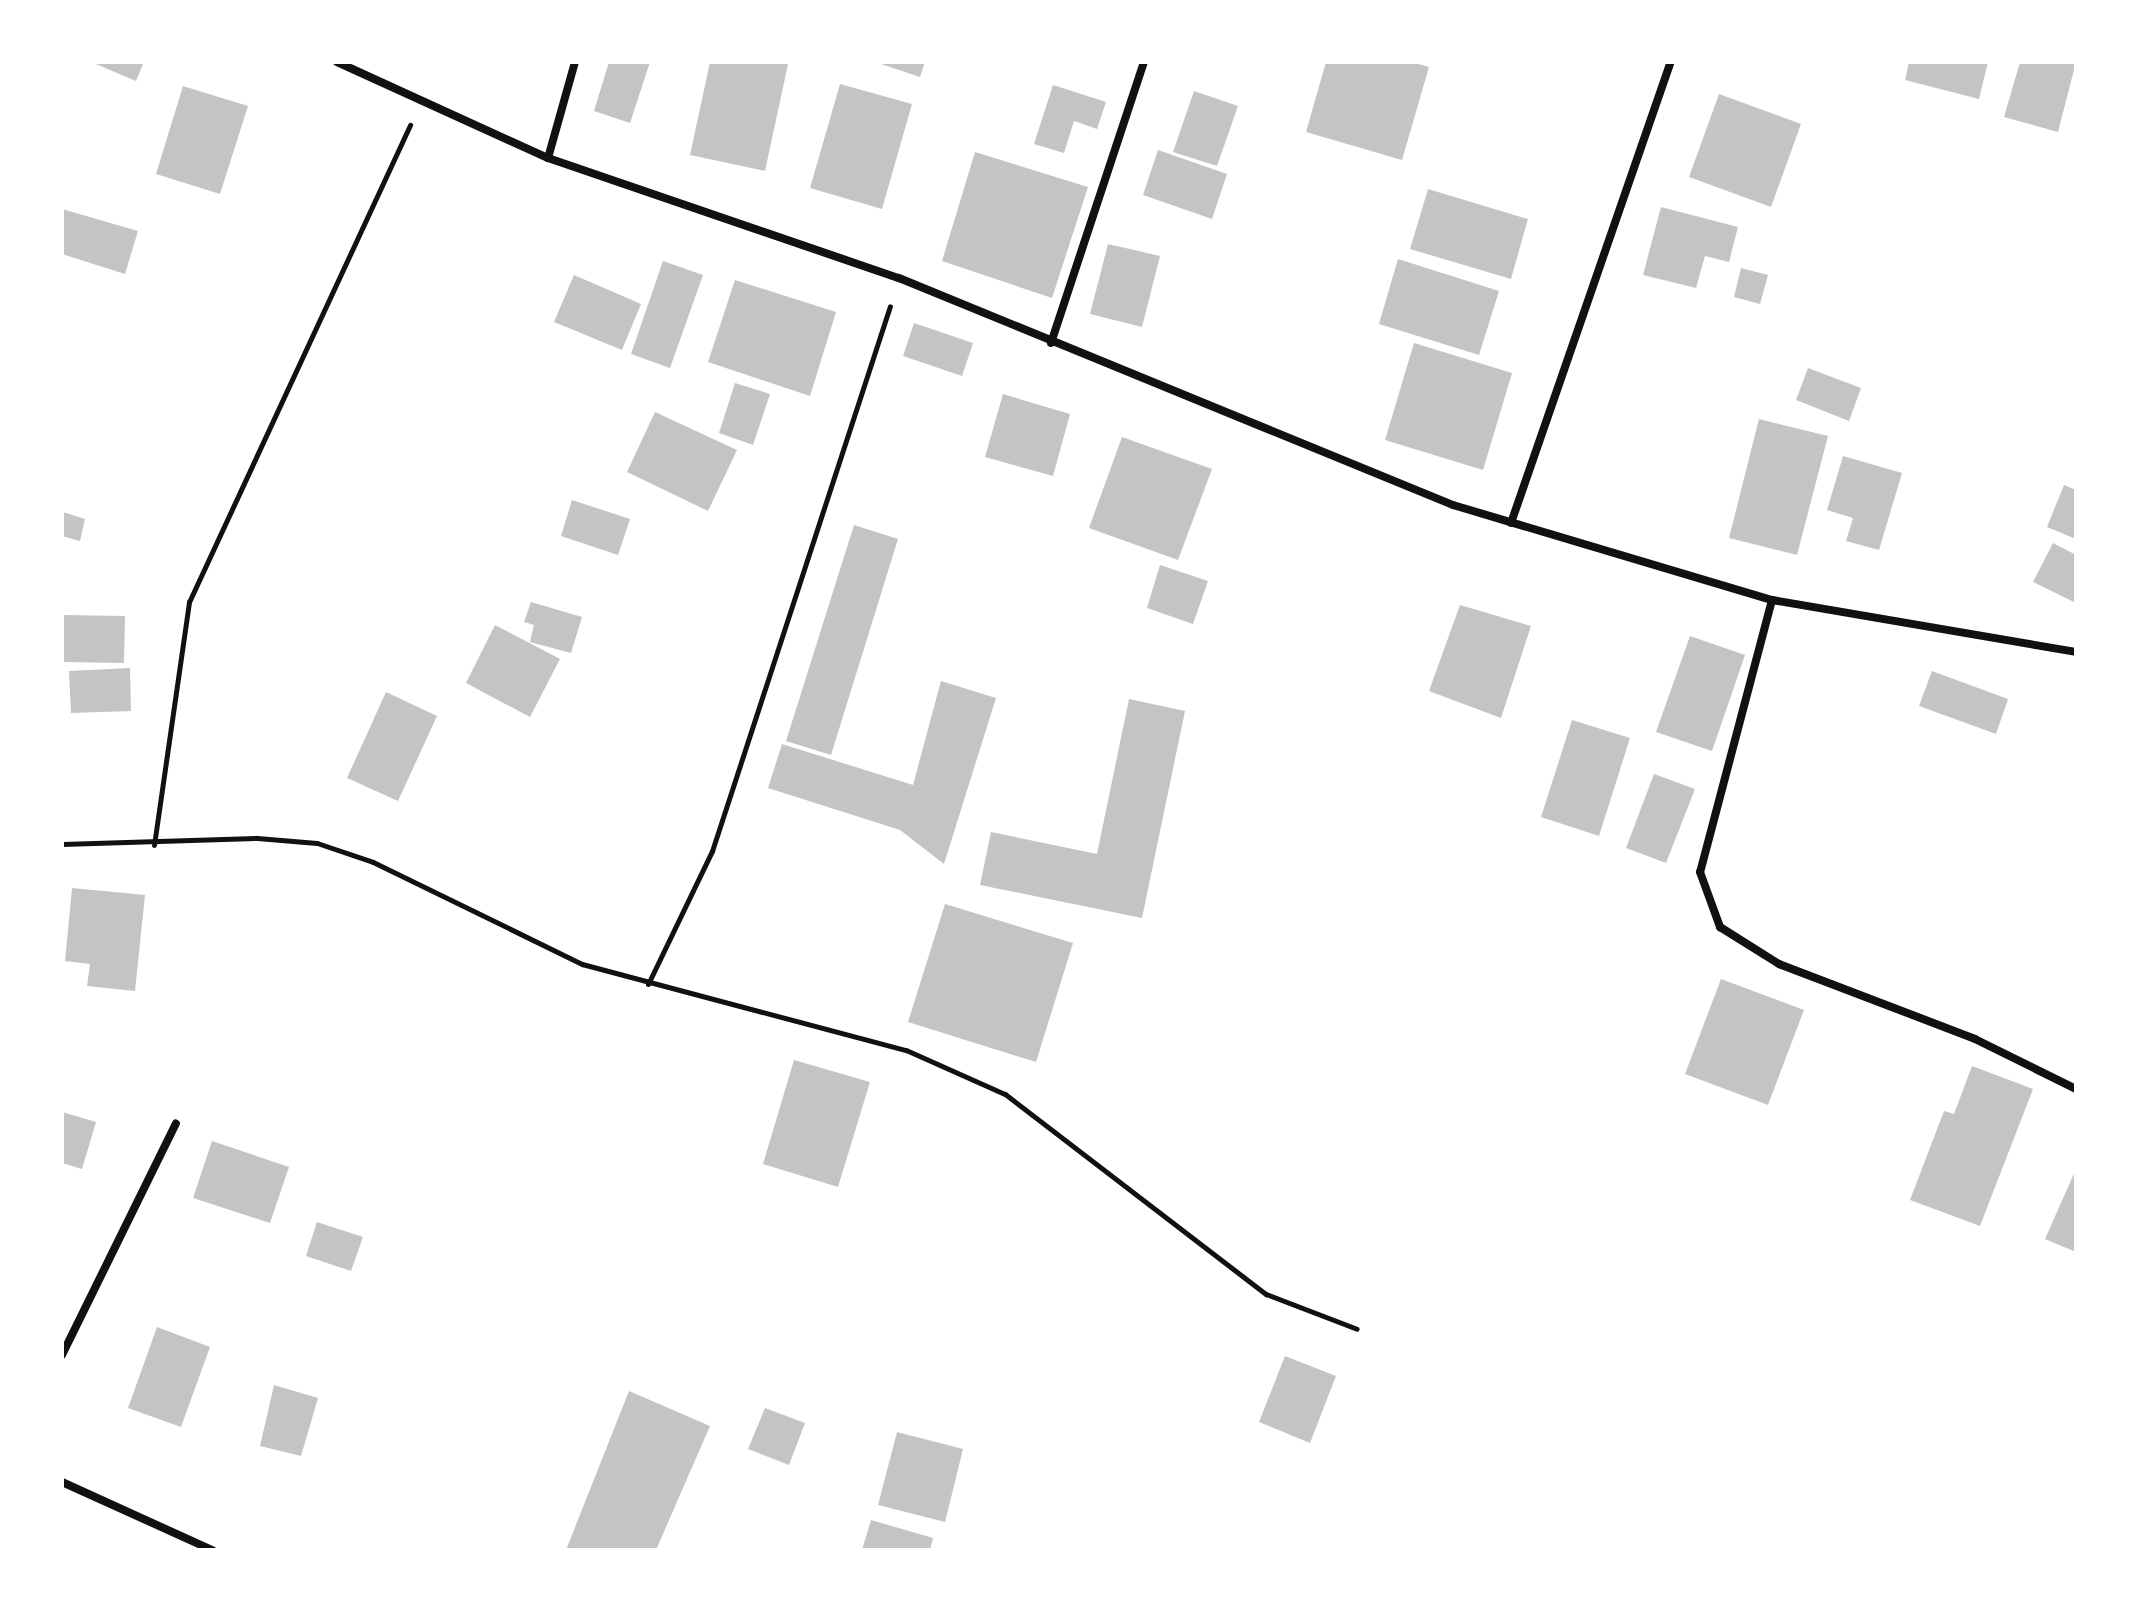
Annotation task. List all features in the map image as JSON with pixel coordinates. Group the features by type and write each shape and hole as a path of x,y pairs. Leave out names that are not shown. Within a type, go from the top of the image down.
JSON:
{"street":[{"path":"337,62 548,158 899,278 1051,343 1453,505 1772,600 2076,652"},
{"path":"548,158 575,62"},
{"path":"1051,343 1144,62"},
{"path":"1511,523 1671,62"},
{"path":"1772,600 1700,872 1720,927 1779,964 1975,1039 2076,1089"},
{"path":"62,1355 176,1123"},
{"path":"62,1482 212,1550"}],"path":[{"path":"154,845 189,602 423,99"},
{"path":"648,984 712,851 899,278"},
{"path":"62,844 154,845 257,838 317,843 373,862 570,959 648,984 906,1050 1005,1094 1266,1294 1357,1329"}],"building":[{"path":"91,62 144,62 136,81"},
{"path":"609,62 650,62 630,123 594,111"},
{"path":"710,62 788,64 765,171 690,155"},
{"path":"875,62 925,62 920,77"},
{"path":"1326,62 1411,62 1429,67 1402,160 1306,132"},
{"path":"1909,62 1988,62 1979,99 1905,80"},
{"path":"2020,62 2076,62 2058,132 2004,117"},
{"path":"840,84 912,104 882,209 810,188"},
{"path":"1053,85 1106,102 1097,129 1074,121 1064,153 1034,144"},
{"path":"183,86 248,106 220,194 156,174"},
{"path":"1194,91 1238,106 1217,166 1173,152"},
{"path":"1719,94 1801,124 1771,207 1689,177"},
{"path":"1158,150 1227,174 1212,219 1143,195"},
{"path":"975,152 1088,187 1052,298 942,261"},
{"path":"1428,189 1528,219 1511,279 1410,249"},
{"path":"1661,207 1738,227 1729,262 1705,256 1696,288 1643,275"},
{"path":"62,209 138,231 125,274 62,254"},
{"path":"1108,244 1160,256 1142,327 1090,314"},
{"path":"1398,259 1499,291 1479,355 1379,324"},
{"path":"663,261 703,275 670,368 631,354"},
{"path":"1741,268 1768,275 1760,304 1734,297"},
{"path":"574,275 641,304 622,350 554,322"},
{"path":"735,280 836,312 810,396 708,362"},
{"path":"914,323 973,343 962,376 903,356"},
{"path":"1414,343 1512,373 1483,470 1385,440"},
{"path":"1808,368 1861,388 1849,421 1796,400"},
{"path":"735,383 770,394 753,445 719,433"},
{"path":"1003,394 1070,414 1053,476 985,457"},
{"path":"655,412 737,450 708,511 627,472"},
{"path":"1759,419 1828,436 1797,555 1729,538"},
{"path":"1122,437 1212,469 1178,560 1089,528"},
{"path":"1843,456 1902,473 1879,550 1846,541 1853,518 1827,510"},
{"path":"2064,485 2076,490 2076,539 2047,527"},
{"path":"572,500 630,519 618,555 561,536"},
{"path":"63,512 85,519 80,541 62,536"},
{"path":"854,525 898,539 831,755 786,741"},
{"path":"2053,543 2076,555 2076,603 2033,582"},
{"path":"1160,565 1208,581 1193,624 1147,608"},
{"path":"531,602 582,617 571,653 530,642 534,625 524,622"},
{"path":"1460,605 1531,626 1501,718 1429,691"},
{"path":"62,615 125,616 124,663 62,662"},
{"path":"495,625 560,659 530,717 466,683"},
{"path":"1690,636 1745,655 1712,751 1656,732"},
{"path":"130,668 131,711 71,713 69,671"},
{"path":"1932,671 2008,699 1996,734 1919,706"},
{"path":"941,681 996,698 944,864 900,830 768,788 782,744 913,785"},
{"path":"386,692 437,716 398,801 347,778"},
{"path":"1129,699 1185,711 1142,918 980,885 991,832 1097,854"},
{"path":"1572,720 1630,738 1599,836 1541,817"},
{"path":"1654,774 1695,789 1666,863 1626,848"},
{"path":"72,888 145,895 135,991 87,986 90,964 65,961"},
{"path":"945,904 1073,943 1036,1062 908,1022"},
{"path":"1721,979 1804,1010 1768,1105 1685,1074"},
{"path":"794,1060 870,1082 838,1187 763,1164"},
{"path":"1972,1066 2033,1089 1980,1226 1910,1200 1944,1111 1954,1114"},
{"path":"62,1112 96,1122 82,1169 62,1163"},
{"path":"212,1141 289,1167 270,1223 193,1198"},
{"path":"2076,1169 2076,1252 2045,1239"},
{"path":"317,1222 363,1237 351,1271 306,1256"},
{"path":"157,1327 210,1347 181,1427 128,1408"},
{"path":"1285,1356 1336,1376 1310,1443 1259,1422"},
{"path":"274,1385 318,1398 301,1456 260,1446"},
{"path":"629,1391 710,1426 656,1550 566,1550"},
{"path":"765,1408 805,1423 789,1465 748,1449"},
{"path":"897,1432 963,1449 945,1522 878,1505"},
{"path":"871,1520 933,1538 930,1550 862,1550"}]}
